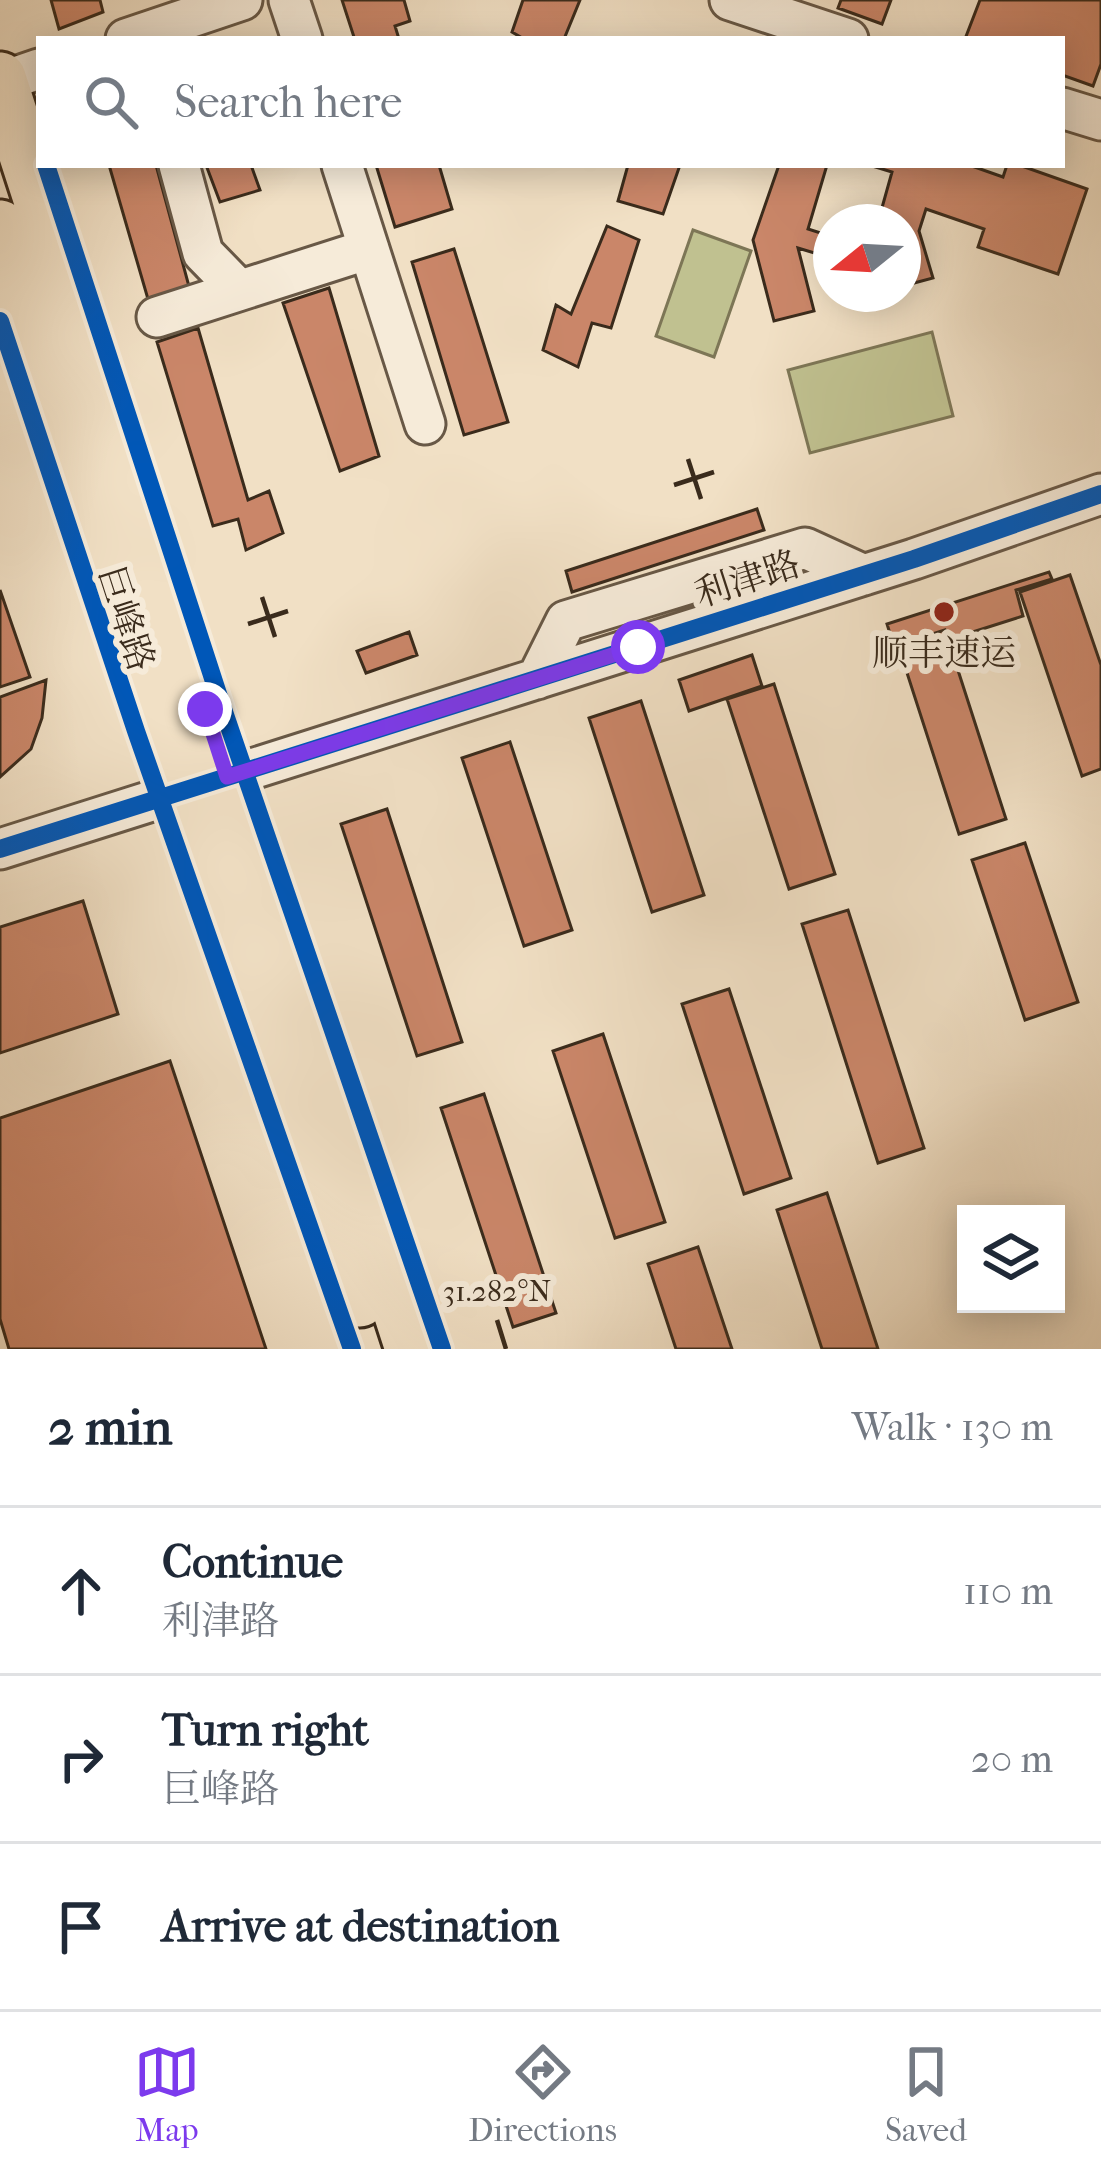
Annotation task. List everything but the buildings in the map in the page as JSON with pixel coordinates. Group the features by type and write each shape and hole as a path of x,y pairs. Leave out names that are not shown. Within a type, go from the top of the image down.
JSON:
{"main road":[{"name":"巨峰路","path":"1,80 205,784 377,1349"},
{"name":"巨峰路","path":"0,226 411,1349"}],"street":[{"path":"146,28 242,0"},
{"path":"289,0 301,36"},
{"path":"730,0 839,36"},
{"path":"1,80 36,70"},
{"path":"1065,109 1101,120"},
{"path":"180,168 203,253 239,290"},
{"path":"343,168 425,424"},
{"path":"157,317 369,249"},
{"name":"利津路","path":"0,849 864,575 1098,486"}],"green space":[{"path":"693,230 751,251 714,357 656,336"},
{"path":"932,332 953,416 810,453 788,370"}],"cycle path":[{"path":"47,168 221,703 442,1349"},
{"path":"0,321 136,731 352,1349"},
{"path":"0,849 914,559 1101,494"}],"place":[{"name":"顺丰速运","path":"944,612"}],"route":[{"path":"205,709 227,777 638,647"}]}
